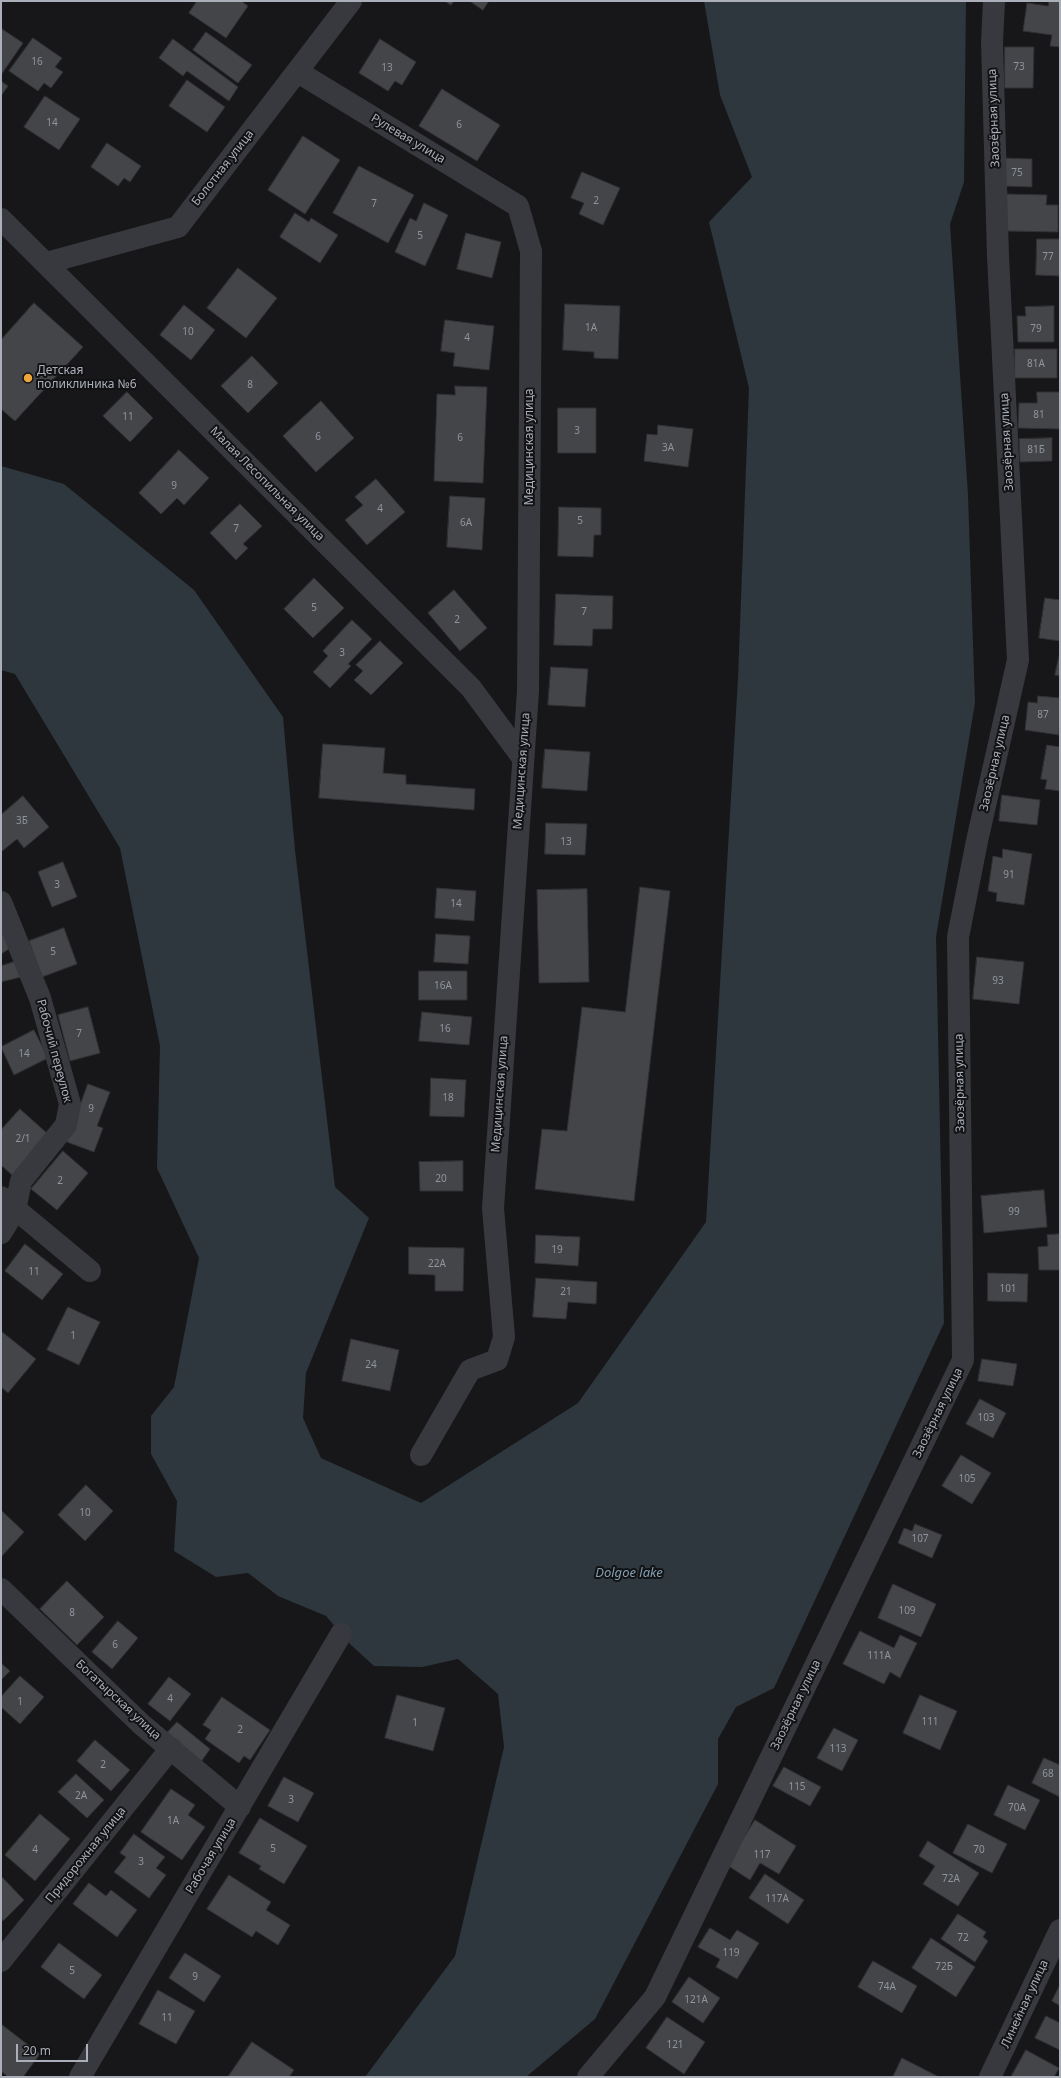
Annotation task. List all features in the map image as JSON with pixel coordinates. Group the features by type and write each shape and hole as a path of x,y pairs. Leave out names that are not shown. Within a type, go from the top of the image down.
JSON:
{"street":[{"name":"Болотная улица","path":"46,263 178,227 352,1"},
{"name":"Заозёрная улица","path":"588,2077 655,1997 963,1360 958,937 1018,660 998,256 992,42 994,1"},
{"name":"Рулевая улица","path":"298,72 518,206"},
{"name":"Медицинская улица","path":"421,1455 470,1370 497,1360 504,1337 493,1208 522,757 528,690 531,251 518,206"},
{"name":"Малая Лесопильная улица","path":"1,219 471,688 522,757"},
{"name":"Рабочий переулок","path":"1,902 40,998 70,1104 66,1125 21,1181 8,1204 1,1233"},
{"path":"8,1204 90,1271"},
{"name":"Богатырская улица","path":"1,1588 141,1724 240,1806"},
{"name":"Рабочая улица","path":"80,2077 341,1634"},
{"name":"Придорожная улица","path":"1,1961 171,1748"},
{"name":"Линейная улица","path":"990,2077 1060,1930"}],"water":[{"name":"Dolgoe lake","path":"704,1 966,1 964,182 950,224 968,495 975,703 936,937 944,1323 774,1688 736,1707 718,1739 718,1784 595,2019 526,2077 365,2077 455,1956 504,1747 498,1694 458,1659 422,1667 374,1666 350,1644 326,1616 278,1596 248,1573 216,1577 174,1551 177,1501 151,1454 151,1416 174,1387 199,1258 157,1168 160,1046 120,848 15,674 1,670 1,466 64,484 194,590 283,717 295,850 335,1187 369,1218 306,1373 303,1418 321,1458 421,1503 578,1403 706,1222 738,678 749,388 709,222 752,177 720,95"}],"building":[{"path":"197,1 241,1 248,6 226,38 189,13"},
{"path":"445,1 454,1 451,5"},
{"path":"470,1 489,1 483,10"},
{"path":"1049,1 1060,1 1060,47 1050,46 1052,35 1023,31 1027,3 1048,6"},
{"path":"2,29 23,43 1,75 1,31"},
{"path":"206,32 252,65 238,83 193,50"},
{"path":"33,38 62,58 55,67 63,72 51,88 44,83 38,91 9,71"},
{"path":"173,39 238,87 229,101 187,71 183,76 159,58"},
{"path":"380,39 416,62 402,85 395,81 388,91 359,73"},
{"path":"1005,47 1034,47 1033,88 1005,88"},
{"path":"187,80 225,107 207,132 169,106"},
{"path":"1,81 8,86 1,96"},
{"path":"442,89 500,125 477,161 419,126"},
{"path":"45,96 80,119 59,150 24,127"},
{"path":"303,136 340,160 305,214 268,190"},
{"path":"107,143 141,166 130,182 124,178 118,186 91,167"},
{"path":"1003,158 1032,159 1032,187 1002,186"},
{"path":"359,166 414,195 388,243 333,213"},
{"path":"582,172 620,188 603,225 579,214 584,203 571,198"},
{"path":"1006,194 1047,195 1046,205 1058,205 1058,232 1005,231"},
{"path":"424,203 448,215 425,266 395,252 410,218 416,221"},
{"path":"295,213 309,222 311,218 338,235 320,263 280,237"},
{"path":"466,233 501,242 492,278 457,269"},
{"path":"1037,239 1060,239 1060,276 1036,275"},
{"path":"238,268 277,298 246,338 207,308"},
{"name":"Детская поликлиника №6","path":"34,303 83,347 15,421 1,409 1,340"},
{"path":"565,304 620,306 618,359 594,358 594,352 563,350"},
{"path":"184,305 215,330 191,360 160,335"},
{"path":"1054,306 1054,342 1018,342 1017,316 1026,316 1025,307"},
{"path":"445,320 494,326 489,370 453,366 455,353 441,351"},
{"path":"1015,349 1057,349 1057,378 1015,378"},
{"path":"252,356 278,383 248,413 221,386"},
{"path":"455,386 487,387 483,483 434,481 437,394 455,395"},
{"path":"127,392 153,418 130,442 103,416"},
{"path":"1037,392 1060,392 1060,429 1018,428 1019,403 1037,403"},
{"path":"321,401 354,438 316,472 283,436"},
{"path":"558,408 596,408 596,453 558,453"},
{"path":"658,425 693,429 688,467 644,461 647,434 657,435"},
{"path":"1052,438 1052,461 1020,462 1019,439"},
{"path":"179,450 209,478 184,505 177,498 161,514 139,493"},
{"path":"376,479 405,512 367,545 345,520 363,505 355,497"},
{"path":"450,496 485,498 482,550 447,547"},
{"path":"240,504 262,526 243,544 248,548 236,560 210,533"},
{"path":"559,507 601,508 601,535 594,535 593,557 558,556"},
{"path":"314,578 344,608 313,638 284,609"},
{"path":"454,590 487,628 460,651 428,613"},
{"path":"556,594 613,596 612,629 593,629 592,646 554,645"},
{"path":"1045,598 1060,600 1060,641 1039,638"},
{"path":"352,620 372,639 348,664 351,666 330,688 313,672 328,656 323,651"},
{"path":"380,641 403,663 371,695 354,680 363,671 356,665"},
{"path":"1060,652 1060,676 1055,675"},
{"path":"551,667 588,669 585,707 548,705"},
{"path":"1038,696 1060,698 1059,735 1025,730 1028,702 1037,703"},
{"path":"323,744 385,748 383,773 406,775 406,784 475,789 474,810 319,798"},
{"path":"1047,745 1060,747 1060,791 1045,789 1047,780 1041,779"},
{"path":"545,749 590,752 587,791 542,788"},
{"path":"1002,795 1040,800 1037,825 999,821"},
{"path":"23,796 49,827 24,848 17,839 1,852 1,815"},
{"path":"546,823 587,824 585,855 545,854"},
{"path":"1003,849 1032,854 1024,905 996,901 997,893 988,891 993,856 1002,858"},
{"path":"63,862 77,897 52,907 38,872"},
{"path":"640,887 670,891 634,1201 535,1189 542,1129 567,1131 582,1007 625,1012"},
{"path":"437,888 476,891 474,921 435,918"},
{"path":"587,889 589,982 539,983 537,890"},
{"path":"64,928 77,964 42,977 29,941"},
{"path":"1,929 12,947 1,954"},
{"path":"436,934 470,936 468,964 434,962"},
{"path":"977,957 1024,962 1019,1004 973,999"},
{"path":"20,960 25,976 1,982 1,966"},
{"path":"419,971 467,971 467,1000 419,1000"},
{"path":"88,1007 100,1053 70,1061 58,1015"},
{"path":"422,1012 472,1017 469,1045 419,1041"},
{"path":"34,1030 48,1058 14,1075 1,1047"},
{"path":"431,1078 466,1080 464,1117 430,1116"},
{"path":"88,1084 110,1092 97,1126 103,1128 94,1152 67,1142"},
{"path":"20,1109 49,1135 13,1176 1,1165 1,1130"},
{"path":"63,1151 88,1173 57,1210 31,1189"},
{"path":"463,1161 463,1191 420,1191 419,1162"},
{"path":"1044,1190 1047,1227 984,1233 981,1196"},
{"path":"1060,1234 1060,1270 1039,1270 1038,1247 1048,1246 1047,1235"},
{"path":"536,1235 580,1237 578,1266 535,1263"},
{"path":"25,1244 63,1274 42,1300 5,1271"},
{"path":"409,1247 464,1248 463,1291 435,1291 435,1275 409,1274"},
{"path":"988,1273 1028,1274 1027,1302 988,1301"},
{"path":"536,1278 597,1282 596,1304 568,1302 566,1319 533,1317"},
{"path":"68,1307 100,1322 79,1365 47,1350"},
{"path":"1,1331 36,1359 8,1393 1,1387"},
{"path":"351,1339 399,1350 390,1391 342,1381"},
{"path":"982,1359 1017,1364 1013,1386 978,1381"},
{"path":"980,1399 1006,1413 993,1438 966,1424"},
{"path":"961,1455 991,1473 972,1504 942,1486"},
{"path":"86,1485 113,1511 85,1541 58,1515"},
{"path":"1,1510 24,1532 1,1557"},
{"path":"915,1524 942,1535 932,1558 898,1543 904,1528 912,1531"},
{"path":"67,1581 104,1617 77,1645 40,1609"},
{"path":"893,1584 936,1604 921,1637 878,1618"},
{"path":"118,1621 138,1638 112,1669 92,1652"},
{"path":"860,1631 894,1648 900,1635 917,1643 900,1678 890,1672 884,1684 843,1664"},
{"path":"1,1663 10,1671 1,1680"},
{"path":"20,1676 44,1697 20,1724 1,1707 1,1697"},
{"path":"169,1677 191,1694 170,1721 148,1704"},
{"path":"397,1695 445,1708 433,1751 385,1738"},
{"path":"920,1695 957,1711 940,1750 903,1733"},
{"path":"222,1697 270,1730 250,1760 244,1756 239,1763 205,1739 211,1730 203,1725"},
{"path":"177,1722 210,1749 201,1762 166,1734"},
{"path":"834,1728 858,1740 842,1771 817,1758"},
{"path":"95,1740 130,1770 111,1791 77,1761"},
{"path":"1044,1758 1060,1765 1060,1797 1032,1783"},
{"path":"784,1767 821,1787 810,1806 773,1786"},
{"path":"76,1774 104,1800 87,1818 58,1792"},
{"path":"284,1777 314,1793 298,1822 268,1806"},
{"path":"1008,1785 1040,1800 1025,1830 994,1815"},
{"path":"171,1789 195,1805 188,1815 205,1827 182,1860 141,1832"},
{"path":"40,1814 70,1839 35,1881 5,1855"},
{"path":"260,1818 307,1846 284,1884 259,1869 261,1866 239,1853"},
{"path":"755,1820 796,1846 779,1874 760,1863 750,1880 727,1865"},
{"path":"968,1824 1007,1844 992,1873 953,1853"},
{"path":"134,1834 165,1857 156,1868 166,1875 149,1898 114,1872 126,1857 120,1853"},
{"path":"928,1841 979,1873 958,1906 923,1884 935,1866 919,1856"},
{"path":"765,1874 804,1900 788,1924 749,1898"},
{"path":"229,1875 271,1902 266,1910 290,1925 278,1945 256,1931 252,1937 207,1909"},
{"path":"1,1876 24,1900 3,1921 1,1918"},
{"path":"89,1883 106,1896 111,1890 137,1910 117,1937 73,1904"},
{"path":"958,1914 986,1932 983,1937 988,1941 975,1962 941,1939"},
{"path":"710,1928 730,1940 737,1930 759,1943 737,1979 716,1967 720,1959 698,1947"},
{"path":"931,1938 975,1967 956,1997 912,1968"},
{"path":"59,1943 102,1975 84,1999 41,1967"},
{"path":"185,1953 221,1976 204,2002 169,1978"},
{"path":"873,1961 917,1986 902,2013 858,1987"},
{"path":"689,1977 720,1998 703,2023 672,2002"},
{"path":"1060,1985 1060,2006 1052,2001"},
{"path":"158,1990 195,2011 176,2044 139,2024"},
{"path":"1046,2016 1060,2023 1060,2050 1035,2038"},
{"path":"667,2017 705,2042 684,2074 646,2048"},
{"path":"1,2024 40,2054 23,2077 8,2077 1,2071"},
{"path":"252,2042 294,2070 289,2077 228,2077"},
{"path":"1026,2050 1059,2068 1054,2077 1011,2077"},
{"path":"902,2058 939,2077 893,2077"}],"place":[{"name":"Детская поликлиника №6","path":"28,378"}]}
